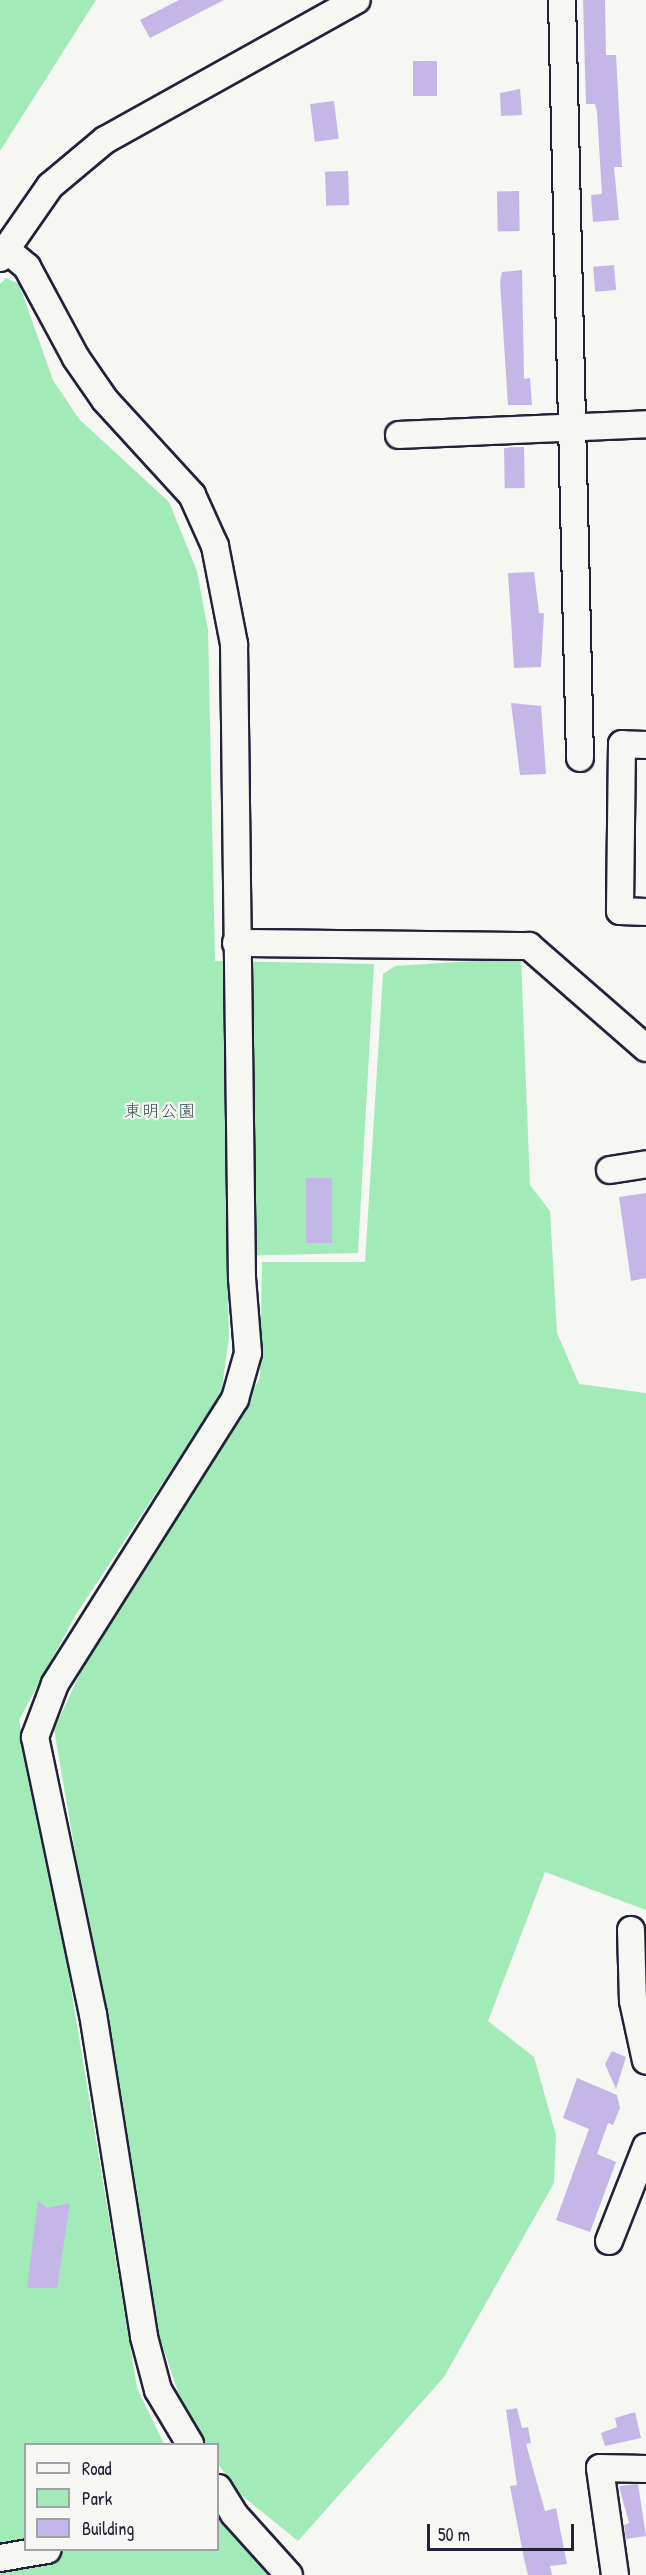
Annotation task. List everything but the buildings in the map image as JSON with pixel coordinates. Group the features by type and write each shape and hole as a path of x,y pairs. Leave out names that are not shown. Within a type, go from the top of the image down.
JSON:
{"street":[{"path":"189,2443 158,2390 144,2337 93,2014 35,1737 55,1684 235,1399 248,1353 242,1278 234,644 215,546 192,495 105,400 76,358 27,267 4,255 20,224 50,186 105,140 357,0"},
{"path":"562,0 574,427 580,758"},
{"path":"399,435 646,424"},
{"path":"646,745 622,744 620,911 646,912"},
{"path":"236,943 529,946 646,1048"},
{"path":"610,1170 646,1164"},
{"path":"631,1930 633,2001 646,2061"},
{"path":"609,2241 646,2147"},
{"path":"615,2575 600,2468 646,2469"},
{"path":"219,2491 226,2515 289,2575"},
{"path":"0,2559 42,2551"}],"green space":[{"path":"0,0 96,0 0,151"},
{"name":"東明公園","path":"6,278 19,284 53,380 79,419 169,502 197,571 208,630 215,961 374,964 358,1253 227,1256 229,1337 221,1394 75,1616 19,1720 61,1928 137,2388 164,2443 24,2443 24,2551 219,2551 219,2514 267,2575 0,2575 0,284"},
{"path":"521,958 530,1185 550,1211 557,1333 579,1384 646,1393 646,1910 545,1872 488,2021 534,2057 556,2135 554,2183 444,2377 298,2541 240,2494 219,2465 219,2443 202,2443 190,2428 157,2329 54,1729 99,1633 176,1520 260,1378 262,1262 365,1262 383,974 395,966"}]}
